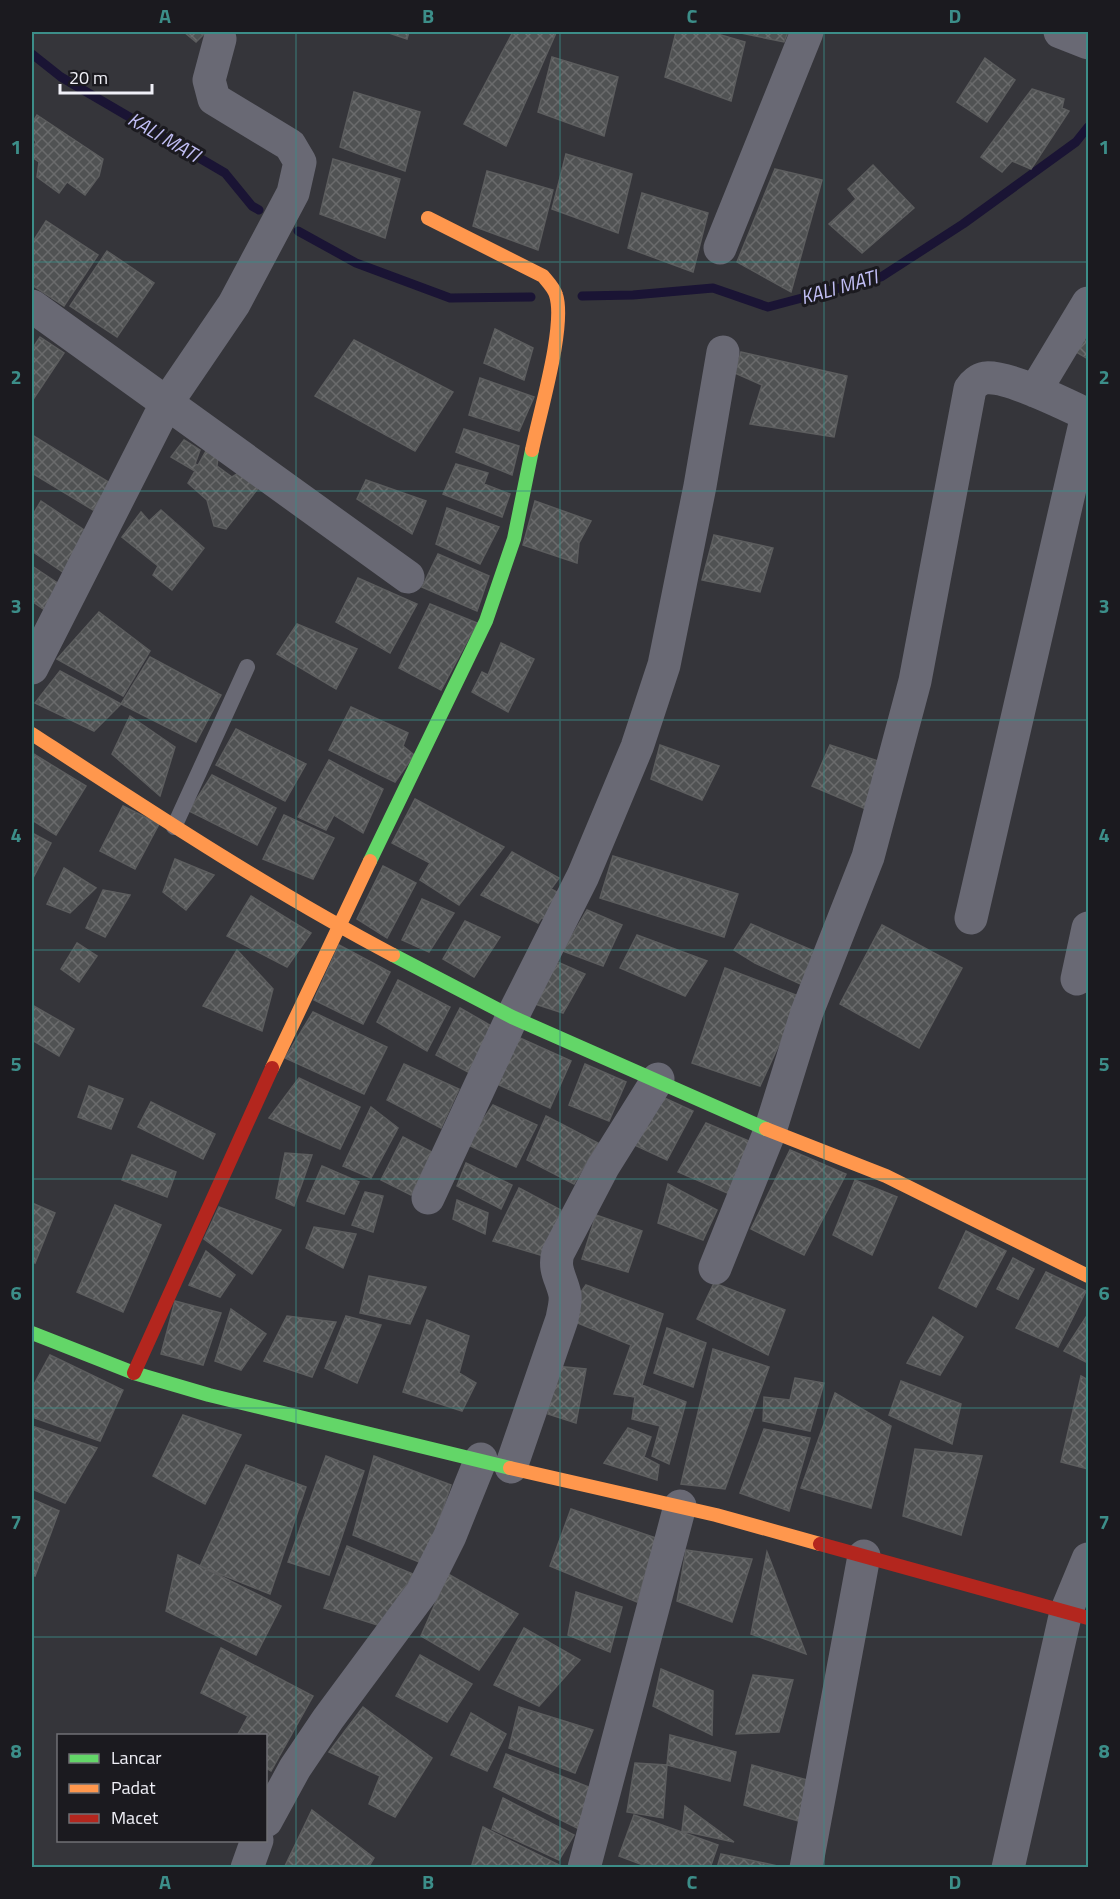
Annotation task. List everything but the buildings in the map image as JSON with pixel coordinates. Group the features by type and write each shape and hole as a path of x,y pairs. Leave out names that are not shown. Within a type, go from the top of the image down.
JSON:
{"street":[{"path":"720,248 807,32"},
{"path":"1060,32 1089,44"},
{"path":"32,668 166,404 234,304 293,193 300,170 298,155 290,145 214,99 209,80 220,39"},
{"path":"134,1373 222,1173 486,621 514,538 559,308 556,292 543,276 428,218"},
{"path":"1035,391 1089,303"},
{"path":"32,306 408,577"},
{"path":"428,1197 512,1017 583,876 637,747 664,665 700,486 723,352"},
{"path":"715,1268 770,1131 807,1012 868,857 915,681 970,389 973,384 985,378 1000,380 1035,391 1088,415 971,918"},
{"path":"32,734 174,827 339,926 512,1017 658,1079 770,1131 886,1176 1089,1276"},
{"path":"1077,980 1089,928"},
{"path":"267,1819 295,1768 328,1719 422,1592 450,1536 496,1463 562,1319 566,1300 557,1274 555,1262 558,1253 603,1167 658,1079"},
{"path":"32,1333 134,1373 333,1427 680,1506 1077,1615"},
{"path":"584,1868 680,1506"},
{"path":"806,1868 864,1556"},
{"path":"1008,1868 1077,1615 1089,1559"},
{"path":"247,1868 257,1842"}],"lane":[{"path":"174,827 247,667"}],"waterway":[{"name":"KALI MATI","path":"32,54 61,77 225,173 252,206 259,210"},
{"name":"KALI MATI","path":"582,296 633,295 713,288 768,307 881,277 963,224 1076,142 1088,127"},
{"name":"KALI MATI","path":"298,231 356,263 450,298 531,297"}],"traffic: fast":[{"path":"370,861 486,621 514,539 532,450"},
{"path":"393,955 512,1017 766,1129"},
{"path":"32,1333 134,1373 209,1395 510,1468"}],"traffic: slow":[{"path":"428,218 543,276 555,292 558,309 555,348 532,450"},
{"path":"32,734 255,876 393,955"},
{"path":"272,1068 370,861"},
{"path":"766,1129 886,1176 1088,1276"},
{"path":"510,1468 716,1515 820,1544"}],"traffic: jam":[{"path":"134,1373 272,1068"},
{"path":"820,1544 1088,1618"}]}
